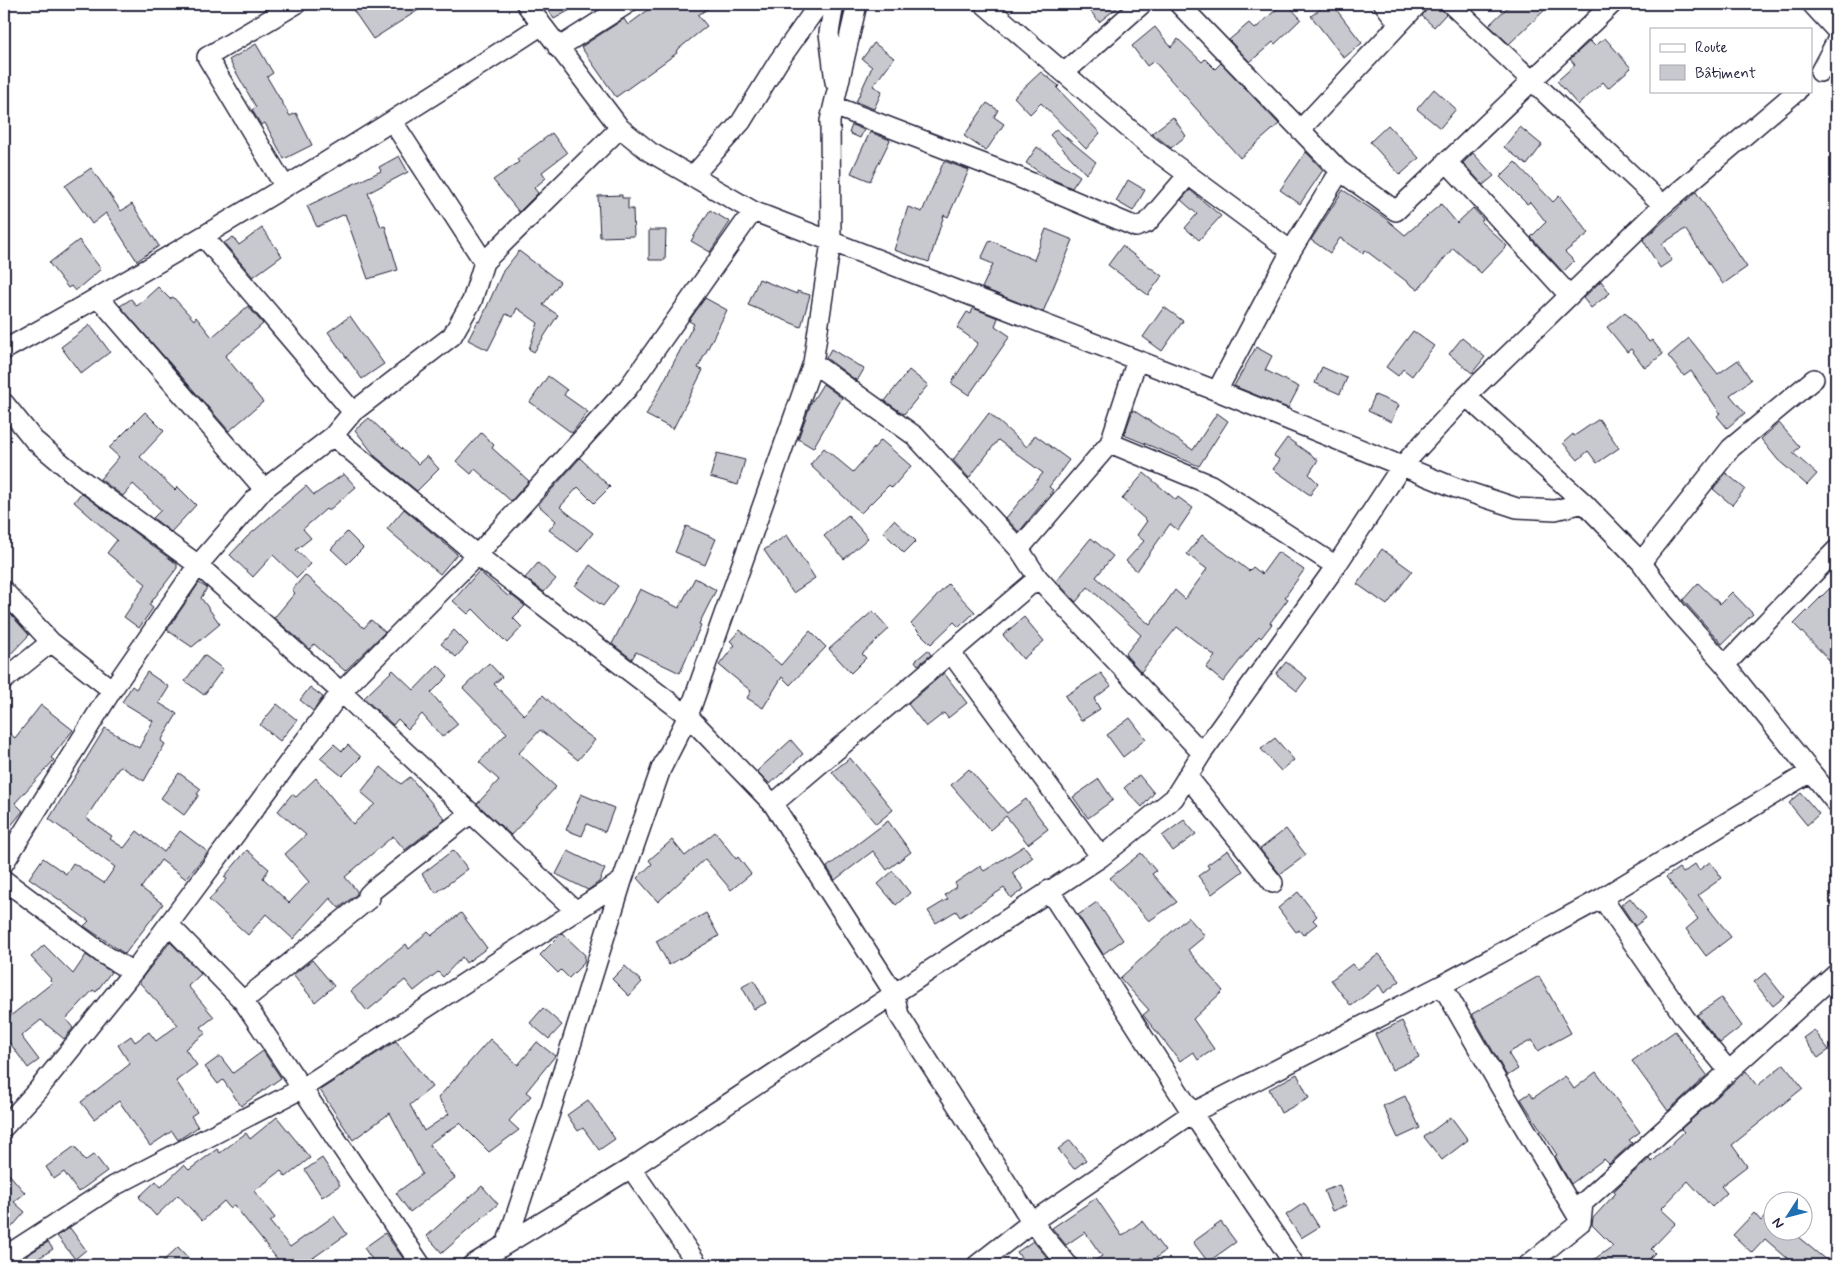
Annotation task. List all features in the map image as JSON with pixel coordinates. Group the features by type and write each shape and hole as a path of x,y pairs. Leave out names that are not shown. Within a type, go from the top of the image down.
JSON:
{"street":[{"path":"285,187 207,57 296,4"},
{"path":"526,4 620,128 650,152 753,211 1217,391 1401,467 1517,508 1555,510 1584,503"},
{"path":"558,48 627,4"},
{"path":"692,177 741,122 778,62 819,4"},
{"path":"834,4 829,33 835,100"},
{"path":"507,1242 549,1116 622,881 662,769 688,716 812,363 831,242 830,121 857,4"},
{"path":"984,4 1148,145 1291,251"},
{"path":"1065,72 1142,4"},
{"path":"1179,4 1340,171 1396,211 1446,160 1612,4"},
{"path":"1384,4 1400,24"},
{"path":"1300,130 1418,4"},
{"path":"1450,4 1663,205"},
{"path":"1812,4 1836,30"},
{"path":"4,350 204,237 393,122 542,25"},
{"path":"1822,73 1836,42"},
{"path":"472,1265 631,1168 894,992 1101,857 1174,798 1202,753 1336,566 1401,467 1466,396 1663,205 1796,92"},
{"path":"835,100 1136,227 1147,223 1188,174"},
{"path":"393,122 484,262"},
{"path":"4,863 112,690 198,565 264,489 333,436 353,412 452,336 472,301 484,262 620,128"},
{"path":"1446,160 1569,295"},
{"path":"1217,391 1291,251 1340,171"},
{"path":"4,1127 37,1092 133,972 341,692 477,555 628,388 753,211"},
{"path":"204,237 353,412"},
{"path":"99,298 264,489"},
{"path":"1020,549 1110,443 1137,360"},
{"path":"812,363 915,436 1020,549 1038,578 1202,753"},
{"path":"1641,562 1731,448 1814,379"},
{"path":"1466,396 1584,503 1641,562 1676,610 1725,665 1836,802"},
{"path":"4,403 34,440 79,478 198,565 341,692 576,911"},
{"path":"333,436 477,555 688,716 774,804 894,992 899,1015 1032,1222 1068,1265"},
{"path":"1110,443 1211,485 1336,566"},
{"path":"1725,665 1836,550"},
{"path":"774,804 1038,578"},
{"path":"4,591 51,642 112,690"},
{"path":"4,680 51,642"},
{"path":"951,653 1101,857"},
{"path":"977,1265 1032,1222 1192,1113 1442,985 1602,898 1810,772"},
{"path":"1187,776 1273,883"},
{"path":"243,1002 370,898 368,895 373,890 471,812"},
{"path":"4,880 103,954 133,972"},
{"path":"4,1257 114,1186 301,1090 622,881"},
{"path":"1049,890 1192,1113 1295,1265"},
{"path":"1602,898 1685,1018 1728,1070"},
{"path":"169,925 243,1002 421,1265"},
{"path":"1528,1265 1581,1222 1583,1203 1836,974"},
{"path":"1442,985 1500,1088 1581,1222"},
{"path":"631,1168 698,1265"}],"building":[{"path":"349,4 428,4 373,39"},
{"path":"545,4 581,4 554,19"},
{"path":"656,4 715,4 698,15 707,26 676,51 677,53 616,97 581,47 624,19 628,25"},
{"path":"1085,4 1122,4 1099,22"},
{"path":"1282,4 1287,4 1301,19 1275,44 1273,42 1250,62 1229,40 1249,23 1255,29"},
{"path":"1327,4 1332,4 1362,43 1344,58 1311,16"},
{"path":"1429,4 1437,4 1446,14 1434,27 1422,16"},
{"path":"1511,4 1551,4 1509,44 1489,25"},
{"path":"1155,27 1171,47 1178,39 1202,62 1205,59 1215,69 1221,63 1279,124 1240,158 1154,61 1147,66 1132,46"},
{"path":"1605,38 1631,68 1608,88 1603,82 1578,105 1557,81 1575,65 1570,59 1590,41 1595,46"},
{"path":"874,43 894,58 873,86 882,91 874,109 856,102 872,67 862,59"},
{"path":"256,44 273,73 267,77 290,116 296,113 312,145 284,159 265,123 261,125 252,110 256,107 229,60"},
{"path":"1041,72 1059,86 1057,88 1100,133 1086,149 1041,103 1030,114 1014,97"},
{"path":"1434,89 1456,109 1440,128 1417,109"},
{"path":"987,103 998,110 994,117 1004,124 986,151 964,136"},
{"path":"1173,117 1186,136 1171,148 1152,133"},
{"path":"852,125 864,130 860,138 849,133"},
{"path":"1388,125 1419,158 1400,175 1370,142"},
{"path":"1520,127 1542,145 1527,165 1504,147"},
{"path":"1056,129 1096,162 1086,174 1050,135"},
{"path":"870,132 890,140 870,181 851,173"},
{"path":"552,133 567,153 542,172 546,178 534,188 538,193 519,212 493,180 519,162 517,159"},
{"path":"1037,147 1080,176 1072,188 1047,177 1026,163"},
{"path":"1306,152 1323,170 1300,204 1280,190"},
{"path":"1473,153 1494,176 1483,185 1463,163"},
{"path":"399,156 408,172 368,193 381,227 385,226 398,270 368,279 345,214 317,227 307,206 381,171 379,167"},
{"path":"944,161 969,170 948,217 944,215 929,262 894,250 908,207 922,212"},
{"path":"1515,162 1553,202 1559,196 1589,233 1565,252 1574,261 1563,272 1531,237 1546,222 1530,202 1527,204 1500,177"},
{"path":"91,168 121,211 132,204 159,246 137,261 106,213 92,224 65,186"},
{"path":"1128,180 1145,190 1133,211 1116,201"},
{"path":"1190,190 1221,216 1199,240 1185,228 1197,214 1181,200"},
{"path":"1343,190 1385,218 1405,235 1441,204 1457,223 1473,208 1483,219 1481,222 1507,246 1481,273 1453,248 1418,290 1365,250 1363,253 1340,238 1330,253 1311,240"},
{"path":"1696,192 1747,267 1723,284 1685,229 1662,244 1672,260 1660,268 1643,240"},
{"path":"622,195 622,198 628,198 628,209 633,209 634,236 600,237 598,196"},
{"path":"710,210 730,222 710,252 691,241"},
{"path":"262,228 282,256 253,277 224,243 233,237 239,245"},
{"path":"1046,229 1073,240 1043,312 982,288 993,264 981,259 990,240 1034,260"},
{"path":"649,230 666,230 665,260 649,260"},
{"path":"79,240 101,269 75,291 71,286 68,288 49,263"},
{"path":"1122,246 1162,276 1148,295 1108,265"},
{"path":"519,251 560,282 543,305 558,315 534,352 529,349 538,323 517,308 513,317 506,314 488,350 468,340 478,321 480,322 503,271"},
{"path":"759,279 797,294 797,291 810,295 801,327 748,305"},
{"path":"1601,281 1610,293 1591,308 1583,298"},
{"path":"158,287 170,299 173,297 194,320 196,317 212,337 248,306 263,324 225,356 263,402 229,431 120,306 131,299 137,306"},
{"path":"705,298 727,310 698,368 703,370 673,429 646,415 694,324 689,321"},
{"path":"1164,307 1183,321 1162,351 1143,337"},
{"path":"973,308 998,318 995,326 1010,336 969,395 951,383 978,343 957,328 967,312 971,314"},
{"path":"1625,312 1649,342 1652,340 1663,354 1645,368 1631,349 1627,352 1607,327"},
{"path":"350,316 384,364 362,379 328,332"},
{"path":"90,325 110,352 81,374 61,347"},
{"path":"1413,331 1434,346 1412,376 1403,369 1398,376 1386,367"},
{"path":"1462,338 1485,357 1472,373 1449,354"},
{"path":"1689,338 1718,374 1738,360 1751,380 1730,395 1745,413 1727,428 1717,416 1720,413 1691,371 1684,376 1668,356"},
{"path":"1256,347 1272,356 1265,370 1299,387 1288,408 1234,386"},
{"path":"831,349 864,369 857,381 826,358"},
{"path":"1322,367 1347,378 1340,394 1315,383"},
{"path":"909,370 928,385 904,414 885,401"},
{"path":"548,376 567,390 564,395 588,412 572,433 530,402"},
{"path":"823,384 842,398 813,448 798,439 811,403"},
{"path":"1375,395 1399,405 1391,422 1368,411"},
{"path":"1133,410 1193,450 1217,413 1228,421 1199,466 1124,435"},
{"path":"145,412 164,431 140,457 175,490 178,487 196,505 171,532 153,518 161,510 133,484 123,496 100,479 119,457 109,448"},
{"path":"989,413 1027,447 1035,435 1069,460 1049,487 1053,490 1019,532 1006,518 1043,473 998,440 969,478 953,460"},
{"path":"369,418 418,464 427,456 439,469 417,491 375,456 355,430"},
{"path":"1599,419 1619,448 1597,463 1588,451 1578,460 1563,443 1573,434 1574,436"},
{"path":"1779,423 1800,447 1793,453 1817,474 1807,485 1778,460 1761,439"},
{"path":"481,433 494,445 492,448 529,481 511,501 475,469 471,474 456,461"},
{"path":"1287,438 1318,460 1309,474 1318,483 1310,495 1273,469 1280,460 1274,456"},
{"path":"881,440 911,466 892,488 889,485 861,513 810,465 824,448 853,472"},
{"path":"717,453 745,460 738,485 710,477"},
{"path":"580,458 610,487 594,503 578,487 560,507 593,533 578,552 549,530 556,521 538,505"},
{"path":"1144,473 1176,500 1178,497 1193,508 1178,530 1170,524 1137,571 1126,561 1144,541 1137,535 1147,521 1122,499"},
{"path":"1726,473 1745,489 1732,505 1713,489"},
{"path":"344,474 356,487 303,529 311,538 296,550 311,564 297,578 273,555 253,577 230,555 247,537 306,486 314,495"},
{"path":"81,493 177,564 177,568 149,605 153,608 139,628 124,617 146,584 107,553 117,540 74,502"},
{"path":"404,509 457,554 440,574 387,529"},
{"path":"848,515 868,538 844,559 824,536"},
{"path":"894,520 916,541 904,553 883,532"},
{"path":"686,526 716,539 705,565 675,552"},
{"path":"347,532 363,548 347,564 331,549"},
{"path":"787,535 815,578 793,593 764,550"},
{"path":"1202,535 1249,571 1253,567 1262,574 1278,552 1304,570 1285,597 1288,599 1270,623 1272,624 1261,638 1259,636 1223,682 1206,668 1215,656 1177,627 1141,672 1125,654 1141,635 1088,587 1076,602 1056,581 1091,538 1113,556 1096,577 1150,625 1175,590 1185,599 1207,569 1187,554"},
{"path":"1382,549 1412,571 1387,605 1357,584"},
{"path":"538,563 556,579 544,592 525,578"},
{"path":"590,565 618,586 603,606 575,586"},
{"path":"479,571 508,596 510,594 525,606 513,618 522,627 507,643 473,609 468,614 453,601"},
{"path":"305,575 364,628 371,620 385,632 345,671 314,644 310,649 274,618 295,593 292,590"},
{"path":"695,578 716,590 699,624 701,625 680,673 636,652 632,659 612,644 640,589 679,608"},
{"path":"1836,582 1836,667 1794,624"},
{"path":"199,583 207,588 201,598 220,624 192,647 167,630"},
{"path":"1698,583 1720,604 1732,592 1753,614 1722,644 1683,600"},
{"path":"948,584 975,612 959,627 954,622 931,644 911,624"},
{"path":"4,607 29,635 4,661"},
{"path":"873,611 889,629 862,654 866,658 851,673 829,649"},
{"path":"1024,617 1044,641 1023,659 1003,635"},
{"path":"454,630 468,644 456,657 441,644"},
{"path":"740,630 781,665 810,631 826,647 790,685 782,677 763,708 747,698 751,691 719,665 735,645 730,641"},
{"path":"928,650 931,655 918,665 915,661"},
{"path":"204,655 223,669 204,695 185,681"},
{"path":"1286,662 1307,678 1297,691 1276,674"},
{"path":"489,663 502,677 494,684 524,715 543,695 572,723 595,740 578,760 540,730 519,753 556,787 511,835 477,804 499,780 479,762 507,733 463,688"},
{"path":"438,665 448,676 431,693 458,724 442,737 422,714 408,729 398,719 393,725 364,698 393,670 414,690"},
{"path":"147,672 169,687 159,703 177,714 161,741 165,744 144,781 120,766 86,818 112,836 110,839 124,848 137,831 164,852 180,831 208,852 186,879 161,860 141,888 163,904 125,954 84,926 89,921 29,878 43,858 66,874 73,863 104,883 115,867 49,819 105,728 139,748 153,721 122,702 132,686 136,689"},
{"path":"944,673 967,703 948,718 944,713 926,727 908,704"},
{"path":"1101,673 1111,686 1094,699 1100,709 1081,721 1065,696"},
{"path":"310,687 323,697 313,711 300,700"},
{"path":"277,704 297,720 280,741 260,725"},
{"path":"41,705 73,730 51,758 54,760 15,803 23,811 4,834 4,729 15,738"},
{"path":"1130,718 1146,739 1123,757 1107,735"},
{"path":"1275,738 1294,760 1281,771 1261,749"},
{"path":"791,740 803,754 770,784 757,771"},
{"path":"334,744 342,751 348,745 361,757 342,776 320,758"},
{"path":"850,758 893,810 876,824 832,772"},
{"path":"381,767 401,784 410,777 445,819 405,850 393,836 345,877 357,891 357,894 339,908 330,898 293,939 266,914 248,935 209,900 227,879 224,877 247,850 269,869 263,878 289,903 309,882 285,854 306,835 278,811 292,794 296,797 316,778 353,824 375,804 361,792"},
{"path":"969,769 1007,813 1026,799 1048,829 1028,844 1006,816 990,830 951,785"},
{"path":"179,773 201,789 197,794 199,795 184,815 161,798"},
{"path":"1139,775 1154,793 1142,807 1124,788"},
{"path":"1099,779 1113,800 1088,818 1073,797"},
{"path":"1801,793 1819,814 1807,825 1789,803"},
{"path":"581,794 614,808 605,832 587,824 582,836 566,830"},
{"path":"1184,820 1196,834 1173,851 1162,836"},
{"path":"888,821 911,852 887,870 873,851 835,880 827,867"},
{"path":"1286,829 1306,855 1280,874 1260,849"},
{"path":"715,832 736,859 738,857 751,874 731,890 705,859 658,902 637,878 652,864 649,860 672,840 685,856"},
{"path":"1024,846 1033,857 1012,873 1024,889 1011,898 1004,888 960,917 956,911 936,923 928,911 948,899 945,895 957,886 955,883 980,866 984,871"},
{"path":"453,850 468,869 436,893 422,874"},
{"path":"1228,850 1243,871 1212,894 1198,876 1209,868 1207,865"},
{"path":"568,851 605,869 599,882 588,890 556,874"},
{"path":"1141,853 1156,871 1152,874 1177,902 1149,921 1110,878"},
{"path":"1710,862 1722,878 1698,895 1731,937 1706,956 1686,929 1698,919 1666,877 1679,868 1683,873 1695,864 1699,870"},
{"path":"893,871 910,893 896,905 878,884"},
{"path":"1298,892 1317,916 1313,920 1317,924 1303,935 1299,930 1296,932 1278,908"},
{"path":"1630,898 1646,918 1635,926 1621,905"},
{"path":"1097,902 1123,940 1103,954 1078,915"},
{"path":"461,913 487,948 466,963 462,957 443,977 438,972 414,991 405,980 367,1011 351,991 406,944 409,949 428,931 432,935"},
{"path":"706,913 719,936 669,965 656,941"},
{"path":"1188,917 1205,936 1188,950 1223,991 1193,1019 1214,1049 1198,1060 1193,1052 1180,1061 1143,1015 1149,1010 1120,978"},
{"path":"562,933 585,955 584,963 569,978 561,970 558,973 540,955"},
{"path":"170,942 201,974 188,986 214,1017 201,1027 206,1033 185,1049 197,1065 176,1081 197,1112 191,1116 198,1127 178,1140 172,1131 150,1146 119,1101 94,1119 81,1102 130,1064 118,1045 131,1036 135,1042 149,1032 156,1041 178,1025 139,982"},
{"path":"44,945 73,974 86,955 111,972 96,992 93,990 66,1019 73,1028 64,1039 41,1020 21,1036 39,1060 28,1068 4,1035 4,1021 52,983 51,979 31,957"},
{"path":"1379,954 1400,981 1384,993 1379,985 1351,1006 1331,980 1352,964 1357,970"},
{"path":"312,960 334,986 315,1002 293,975"},
{"path":"625,966 642,982 629,996 612,979"},
{"path":"1765,973 1784,997 1773,1006 1754,982"},
{"path":"1539,976 1571,1033 1538,1051 1532,1040 1508,1053 1518,1069 1507,1076 1472,1014"},
{"path":"754,980 766,1003 754,1009 742,987"},
{"path":"1721,998 1742,1026 1720,1043 1697,1015"},
{"path":"543,1008 562,1025 549,1039 530,1023"},
{"path":"1402,1021 1419,1057 1392,1070 1375,1034"},
{"path":"1814,1030 1829,1050 1818,1058 1803,1038"},
{"path":"1675,1031 1707,1075 1668,1111 1632,1061"},
{"path":"490,1039 518,1065 537,1042 555,1056 526,1092 531,1096 509,1121 519,1130 489,1152 460,1123 429,1144 455,1178 410,1212 396,1193 422,1174 390,1113 353,1140 320,1090 396,1041 432,1087 410,1105 424,1131 449,1114 438,1098"},
{"path":"263,1051 281,1078 241,1106 223,1080 218,1084 205,1067 220,1056 233,1073"},
{"path":"1784,1064 1803,1088 1732,1145 1747,1166 1721,1186 1727,1193 1712,1207 1688,1181 1661,1209 1676,1223 1651,1249 1655,1253 1643,1265 1586,1265 1613,1246 1592,1225 1593,1218 1616,1193 1614,1191 1649,1159 1652,1162 1684,1132 1681,1129 1746,1071 1757,1086"},
{"path":"1596,1072 1640,1132 1629,1140 1632,1143 1609,1164 1604,1159 1571,1184 1555,1156 1557,1155 1521,1099 1530,1093 1533,1098 1565,1076 1574,1089"},
{"path":"1297,1074 1309,1098 1281,1113 1269,1089"},
{"path":"1405,1096 1420,1128 1398,1138 1383,1106"},
{"path":"588,1100 615,1139 599,1150 583,1128 578,1131 567,1115"},
{"path":"277,1117 310,1158 286,1177 281,1171 254,1191 275,1218 270,1222 290,1247 334,1216 347,1234 303,1265 282,1265 234,1205 230,1208 224,1201 202,1221 178,1195 156,1216 139,1197 156,1181 161,1187 184,1165 189,1170 217,1149 220,1153 246,1133 250,1139"},
{"path":"1451,1117 1468,1140 1442,1160 1424,1137"},
{"path":"1070,1140 1086,1160 1074,1169 1058,1149"},
{"path":"75,1146 85,1161 94,1154 107,1171 78,1192 64,1172 54,1179 46,1167"},
{"path":"322,1158 340,1185 322,1197 305,1170"},
{"path":"4,1168 25,1193 14,1202 25,1212 4,1236"},
{"path":"1339,1185 1347,1205 1332,1211 1324,1191"},
{"path":"482,1186 498,1204 442,1253 427,1236"},
{"path":"1096,1198 1122,1236 1142,1221 1165,1251 1148,1264 1143,1257 1130,1265 1088,1265 1102,1256 1085,1232 1066,1245 1052,1228"},
{"path":"1304,1203 1319,1227 1301,1238 1286,1215"},
{"path":"1754,1213 1761,1221 1762,1242 1752,1253 1733,1235"},
{"path":"1221,1222 1236,1242 1208,1262 1193,1242"},
{"path":"70,1228 86,1250 75,1259 57,1236"},
{"path":"385,1233 408,1265 376,1265 364,1248"},
{"path":"1033,1241 1052,1265 1026,1265 1017,1252"},
{"path":"48,1242 53,1249 31,1263 26,1256"},
{"path":"1768,1242 1804,1242 1832,1265 1795,1265"},
{"path":"178,1247 195,1265 159,1265"}]}
